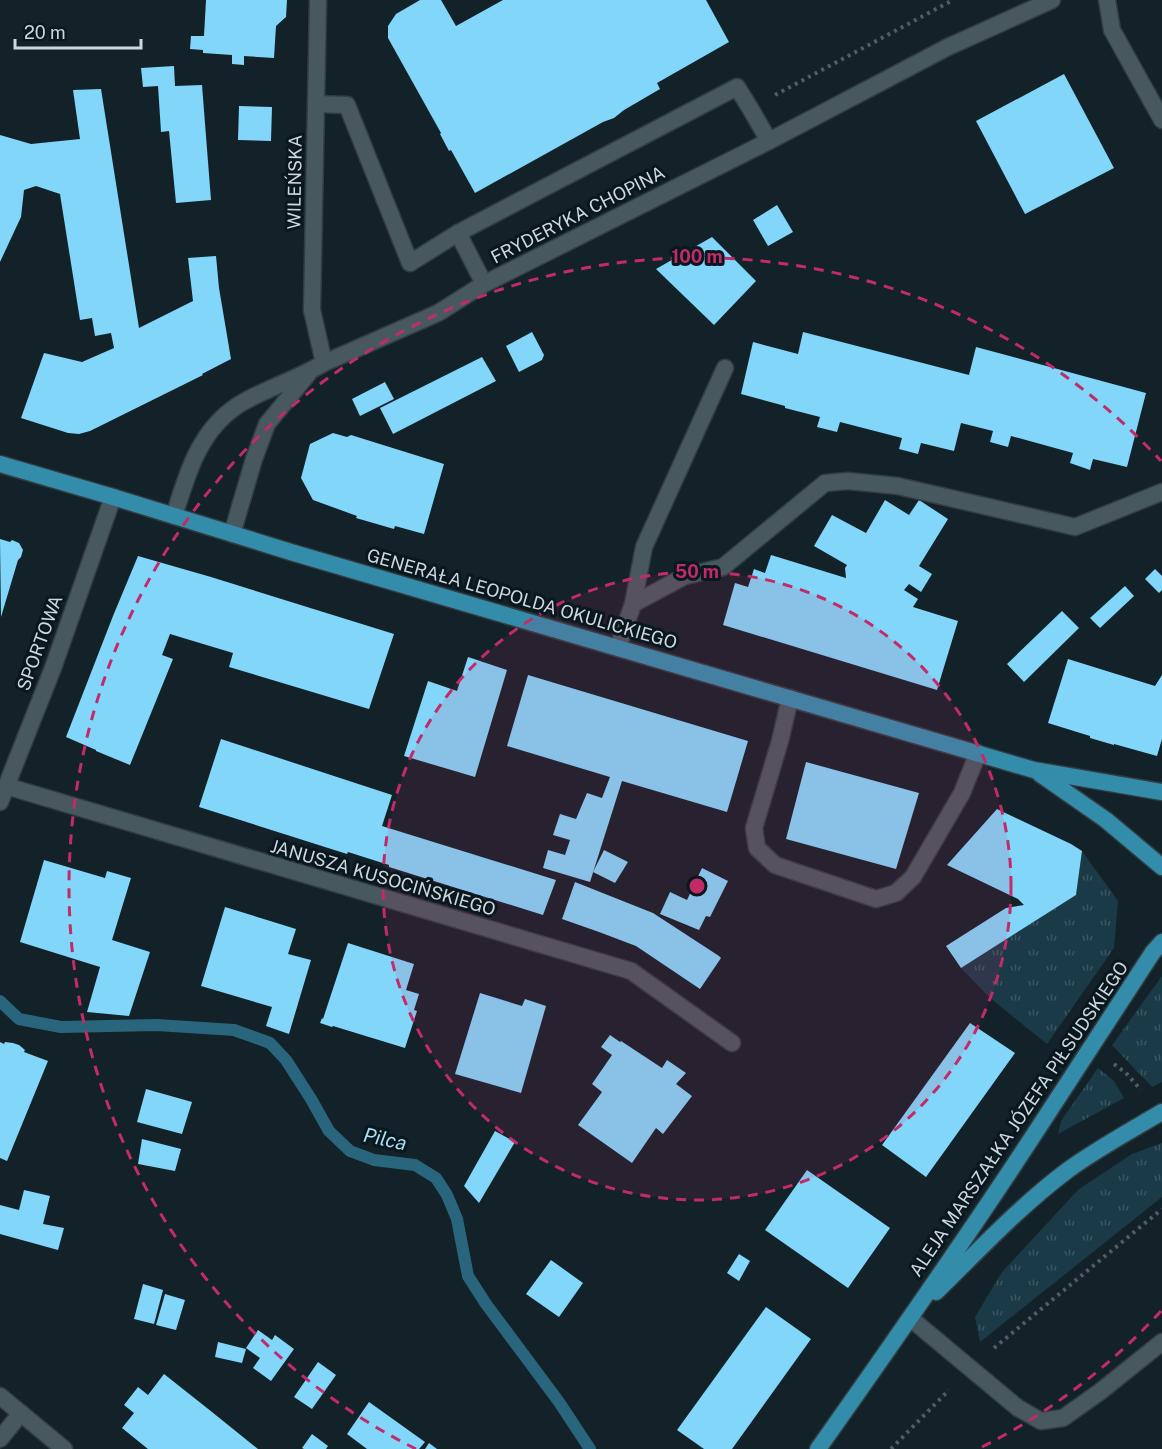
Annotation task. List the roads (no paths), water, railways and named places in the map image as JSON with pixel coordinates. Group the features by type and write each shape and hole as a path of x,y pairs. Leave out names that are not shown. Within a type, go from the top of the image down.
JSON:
{"main road":[{"name":"GENERAŁA LEOPOLDA OKULICKIEGO","path":"0,464 1034,770 1162,792"},
{"name":"GENERAŁA LEOPOLDA OKULICKIEGO","path":"1034,770 1106,820 1162,867"},
{"name":"ALEJA MARSZAŁKA JÓZEFA PIŁSUDSKIEGO","path":"818,1449 1039,1128 1153,952 1162,942"},
{"name":"ALEJA MARSZAŁKA JÓZEFA PIŁSUDSKIEGO","path":"910,1318 1015,1214 1068,1170 1162,1112"}],"street":[{"name":"WILEŃSKA","path":"317,367 312,310 318,0"},
{"name":"FRYDERYKA CHOPINA","path":"174,516 191,463 203,441 221,418 244,401 438,313 484,284 769,141 948,47 1052,0"},
{"path":"1107,0 1112,30 1162,120"},
{"path":"316,104 346,105 410,264 458,233 737,87 769,141"},
{"path":"458,233 484,284"},
{"path":"232,534 267,424 317,367"},
{"path":"618,647 633,604 644,547 725,368"},
{"path":"633,604 685,576 723,567 825,483 848,481 898,486 1075,527 1162,492"},
{"name":"SPORTOWA","path":"3,794 53,668 113,497"},
{"path":"790,698 754,828 757,848 775,865 876,899 896,893 913,877 962,793 978,753"},
{"name":"JANUSZA KUSOCIŃSKIEGO","path":"3,794 631,971 732,1043"},
{"path":"910,1318 1018,1408 1041,1421 1064,1418 1162,1342"},
{"path":"0,1396 64,1449"},
{"path":"0,1439 21,1413"}],"waterway":[{"name":"Pilca","path":"0,1001 19,1019 61,1027 157,1025 234,1030 270,1043 286,1060 329,1131 350,1151 374,1160 415,1165 436,1178 447,1195 457,1219 468,1276 590,1449"}]}
